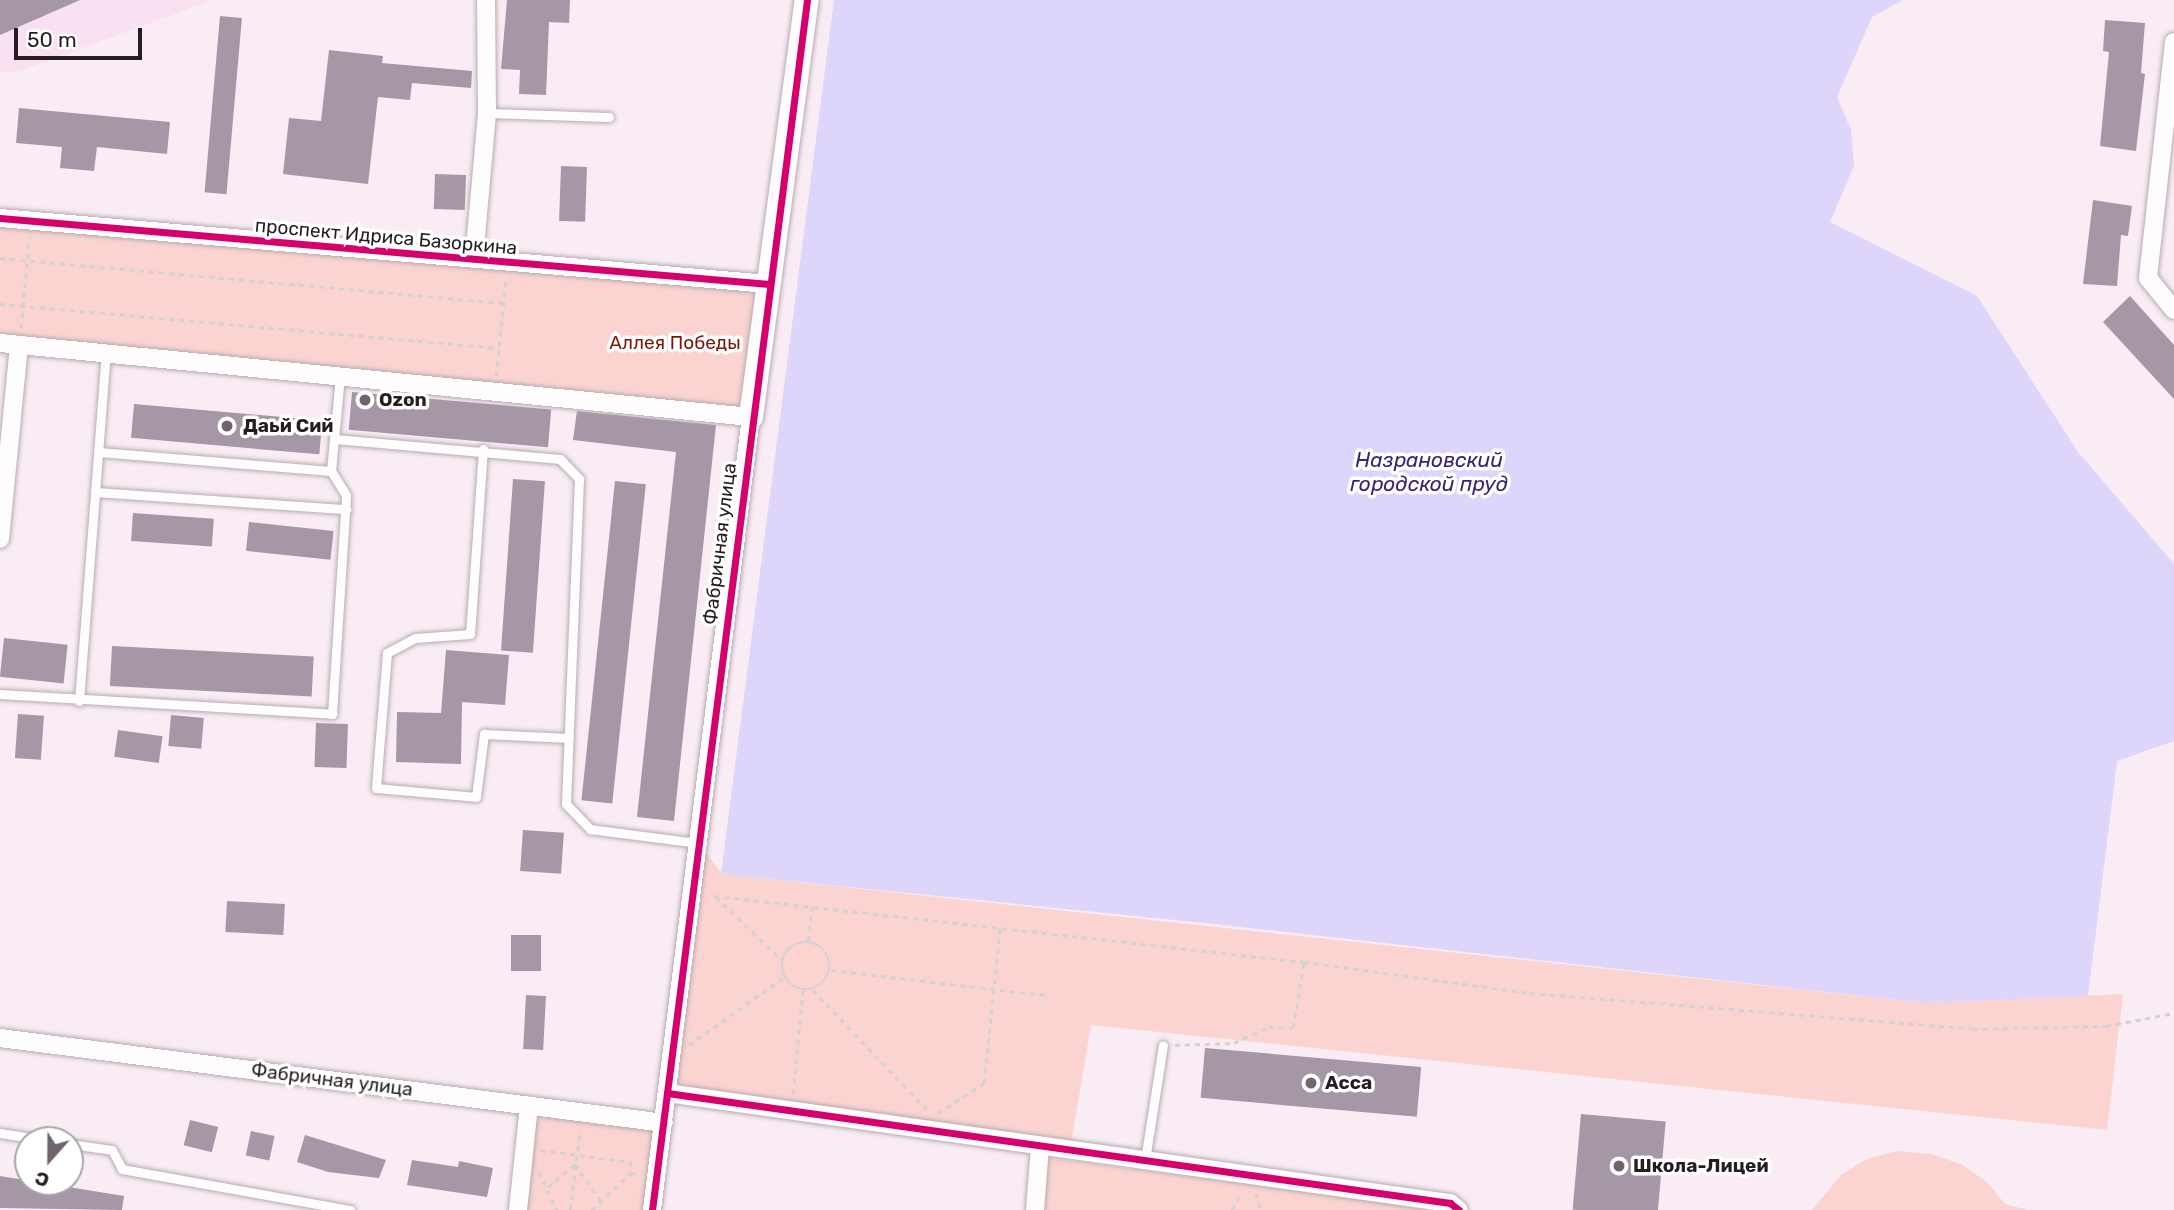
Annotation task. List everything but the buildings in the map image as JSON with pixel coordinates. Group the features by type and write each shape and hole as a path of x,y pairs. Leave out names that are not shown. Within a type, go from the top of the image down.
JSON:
{"street":[{"path":"474,259 487,113 486,0"},
{"name":"Фабричная улица","path":"652,1210 695,887 751,417 807,0"},
{"path":"2174,42 2148,278 2174,310"},
{"name":"проспект Идриса Базоркина","path":"0,218 769,285"},
{"path":"0,344 495,389 751,417"},
{"path":"0,539 4,450 19,345"},
{"name":"Фабричная улица","path":"0,1038 664,1123"},
{"path":"667,1093 1450,1203 1460,1210"},
{"path":"518,1210 529,1106"},
{"path":"1035,1210 1040,1146"}],"lane":[{"path":"487,113 609,117"},
{"path":"79,701 106,353"},
{"path":"0,694 79,701 332,714 346,509 346,495 331,471 340,375"},
{"path":"335,439 483,449 560,459 579,479 566,804 590,829 699,843"},
{"path":"483,449 470,634 415,638 387,653 376,788 476,797 485,734 569,738"},
{"path":"99,452 331,471"},
{"path":"95,492 346,509"},
{"path":"1145,1160 1163,1045"},
{"path":"84,1146 112,1150 122,1169 350,1210"}],"path":[{"path":"19,345 31,220"},
{"path":"0,258 503,303"},
{"path":"495,389 507,264"},
{"path":"0,304 499,348"},
{"path":"695,887 714,896 782,960"},
{"path":"714,896 1304,961 1530,993 1973,1030 2106,1026 2174,1013"},
{"path":"808,941 812,907"},
{"path":"813,989 933,1116 984,1083 1000,928"},
{"path":"783,978 782,960 792,946 808,941 828,953 831,971"},
{"path":"1163,1045 1234,1043 1269,1027 1293,1028 1304,961"},
{"path":"783,978 803,989 813,989 831,971"},
{"path":"831,971 1045,995"},
{"path":"671,1058 783,978"},
{"path":"791,1111 803,989"},
{"path":"570,1210 582,1112"},
{"path":"524,1147 631,1162 631,1173 592,1210"},
{"path":"524,1147 548,1187 557,1210"},
{"path":"548,1187 575,1164"},
{"path":"575,1164 601,1201"},
{"path":"631,1173 656,1175"}],"shaded area":[{"path":"0,0 213,0 20,71 0,73"}],"green space":[{"name":"Аллея Победы","path":"0,217 769,284 758,410 0,343"},
{"path":"699,843 722,874 1925,1003 2123,994 2107,1130 1091,1025 1070,1150 667,1093"},
{"path":"529,1106 664,1123 652,1210 518,1210"},
{"path":"1898,1151 1931,1154 1963,1165 1988,1183 2005,1204 2028,1210 1812,1210 1841,1175 1867,1159"},
{"path":"1048,1158 1424,1208 1429,1210 1043,1210"}],"water":[{"name":"Назрановский городской пруд","path":"834,0 1903,0 1872,17 1837,97 1851,130 1854,166 1830,222 1977,296 2078,452 2174,564 2174,741 2117,761 2088,996 1925,1003 1214,924 721,874"}],"cycle path":[{"path":"652,1210 807,0"},
{"path":"0,218 769,284"},
{"path":"667,1093 1450,1203 1459,1210"}],"place":[{"name":"Ozon","path":"365,400"},
{"name":"Даьй Сий","path":"227,426"},
{"name":"Асса","path":"1311,1083"},
{"name":"Школа-Лицей","path":"1619,1166"}]}
